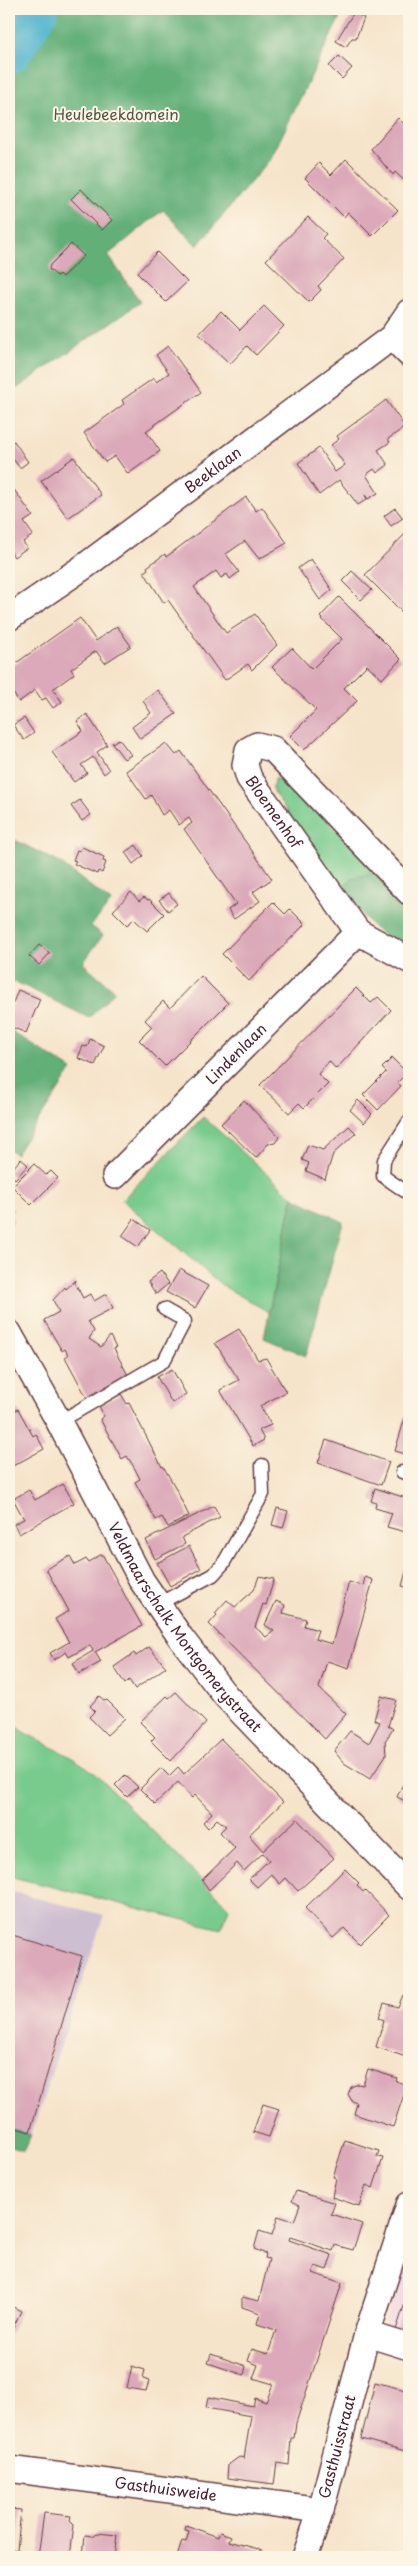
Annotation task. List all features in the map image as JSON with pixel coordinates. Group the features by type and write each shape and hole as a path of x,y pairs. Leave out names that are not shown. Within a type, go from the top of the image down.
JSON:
{"street":[{"name":"Beeklaan","path":"9,618 85,566 392,337 409,312"},
{"path":"392,337 409,354"},
{"name":"Bloemenhof","path":"409,892 273,749 257,746 248,750 245,765 249,778 358,932 409,960"},
{"name":"Lindenlaan","path":"115,1176 358,932"},
{"name":"Veldmaarschalk Montgomerystraat","path":"9,1333 59,1422 142,1580 181,1638 225,1695 409,1887"},
{"name":"Gasthuisstraat","path":"305,2557 321,2510 367,2334 409,2205"},
{"path":"367,2334 409,2347"},
{"name":"Gasthuisweide","path":"9,2469 321,2510"}],"lane":[{"path":"409,1120 384,1160 382,1176 409,1194"},
{"path":"59,1422 164,1361 185,1321 164,1309"},
{"path":"158,1604 214,1575 223,1564 262,1494 262,1465"}],"shaded area":[{"path":"9,1891 104,1915 31,2135 9,2128"},
{"path":"409,2251 409,2341 381,2332"}],"green space":[{"name":"Heulebeekdomein","path":"9,9 344,9 271,158 197,246 163,210 108,255 140,302 9,394"},
{"path":"283,778 292,783 377,872 341,888 275,794 272,787 275,779"},
{"path":"13,839 60,863 111,902 91,926 103,935 83,963 115,991 89,1018 14,981 9,991 9,849"},
{"path":"377,872 409,906 409,953 374,928 341,888 353,878"},
{"path":"9,1030 72,1070 16,1154 9,1149"},
{"path":"203,1117 293,1197 269,1312 223,1286 122,1200"},
{"path":"293,1197 343,1222 306,1356 264,1338"},
{"path":"9,1721 19,1729 76,1760 97,1775 229,1908 221,1929 9,1876"},
{"path":"9,2128 31,2135 24,2151 9,2146"}],"building":[{"path":"354,12 364,18 356,38 352,38 346,47 336,41"},
{"path":"339,56 352,68 342,79 329,66"},
{"path":"398,118 409,129 409,185 395,172 393,175 371,149"},
{"path":"346,159 398,210 372,236 348,212 344,217 305,178 319,163 331,175"},
{"path":"81,189 112,220 102,230 71,199"},
{"path":"308,217 326,234 322,238 344,259 318,286 321,290 309,302 266,260"},
{"path":"71,244 84,256 62,277 59,274 57,276 49,269 50,265"},
{"path":"157,252 187,282 166,302 137,273"},
{"path":"264,306 284,326 256,355 247,346 230,364 199,334 221,311 240,330"},
{"path":"168,346 201,392 146,431 160,451 128,474 115,456 105,462 84,433 124,404 122,400 154,378 156,382 169,373 156,355"},
{"path":"386,400 405,427 388,439 390,442 378,450 388,465 377,473 374,469 366,475 378,493 368,499 365,495 367,499 358,505 339,480 319,495 298,463 319,448 335,472 345,465 331,445 339,439 337,436"},
{"path":"14,441 28,462 20,468 9,454 9,444"},
{"path":"74,457 101,495 68,518 41,481"},
{"path":"12,487 33,516 24,522 33,535 23,542 27,548 14,557 9,549 9,489"},
{"path":"246,497 256,511 262,507 287,543 259,559 245,541 226,554 239,572 230,579 227,574 221,578 216,571 194,587 226,633 255,614 277,645 252,670 248,664 225,680 168,600 164,603 144,572 148,569 147,567 165,554 166,557"},
{"path":"395,508 403,518 391,526 384,516"},
{"path":"409,530 409,619 365,575"},
{"path":"311,559 332,590 320,600 298,568"},
{"path":"352,571 372,590 361,600 342,581"},
{"path":"339,597 401,659 382,679 367,665 344,688 357,701 304,750 290,736 316,710 272,667 292,648 312,669 342,639 320,617"},
{"path":"80,618 96,641 117,626 131,646 105,663 96,651 71,669 74,674 53,689 62,702 53,708 46,698 42,700 35,690 19,702 9,687 9,674 11,673 9,668"},
{"path":"158,690 176,714 140,739 132,727 151,713 143,701"},
{"path":"87,714 107,745 97,752 109,770 104,774 93,757 81,765 87,773 74,782 52,752 83,731 77,721"},
{"path":"24,718 34,733 24,740 13,725"},
{"path":"119,739 131,755 124,759 112,743"},
{"path":"166,743 176,755 181,751 272,879 253,892 260,901 234,919 228,910 236,904 184,829 192,823 189,818 179,825 169,810 162,815 151,795 146,799 126,771"},
{"path":"80,800 91,815 82,821 71,806"},
{"path":"136,845 143,856 133,864 125,852"},
{"path":"82,847 104,857 103,861 106,862 102,873 98,871 97,874 74,864 76,861 73,860 77,850 80,851"},
{"path":"131,892 139,901 144,897 149,899 164,914 147,931 134,919 127,925 113,911"},
{"path":"169,893 177,904 168,911 159,900"},
{"path":"273,902 285,914 290,909 305,924 249,981 222,954"},
{"path":"39,945 50,953 39,965 29,956"},
{"path":"201,976 228,1003 165,1066 139,1040 152,1027 145,1020 163,1001 170,1008"},
{"path":"356,988 371,1003 378,997 391,1010 336,1069 329,1061 318,1074 328,1084 304,1108 299,1103 289,1113 260,1085"},
{"path":"18,990 40,999 26,1033 9,1026 9,1013"},
{"path":"90,1039 104,1046 95,1065 78,1058 83,1046 87,1047"},
{"path":"392,1058 407,1073 397,1083 401,1086 378,1110 363,1095 386,1072 382,1068"},
{"path":"244,1100 279,1137 275,1143 268,1144 256,1158 221,1124"},
{"path":"358,1100 372,1114 364,1123 350,1110"},
{"path":"349,1126 356,1133 333,1154 325,1179 306,1171 309,1163 302,1160 308,1145 323,1150"},
{"path":"21,1159 28,1165 15,1179 9,1172"},
{"path":"34,1164 46,1175 51,1171 58,1178 31,1205 12,1186"},
{"path":"9,1206 13,1209 10,1213 13,1221 9,1228"},
{"path":"134,1219 150,1230 138,1247 122,1236"},
{"path":"179,1270 208,1286 195,1308 166,1292"},
{"path":"160,1273 168,1284 156,1294 148,1282"},
{"path":"76,1280 75,1283 83,1298 90,1294 94,1301 106,1294 113,1308 88,1321 94,1331 89,1339 101,1347 110,1336 116,1348 114,1349 129,1377 88,1400 65,1357 68,1355 65,1349 62,1351 44,1320 59,1312 53,1300 65,1287 66,1289"},
{"path":"239,1329 258,1360 266,1358 286,1392 260,1406 271,1425 259,1430 264,1440 253,1446 220,1390 239,1380 215,1343"},
{"path":"172,1369 186,1394 172,1403 157,1377"},
{"path":"121,1394 127,1404 129,1403 189,1516 168,1527 162,1517 156,1520 135,1482 140,1479 134,1467 127,1456 122,1459 100,1419 104,1416 99,1406"},
{"path":"18,1409 33,1436 36,1434 44,1449 9,1468 9,1414"},
{"path":"407,1411 409,1412 409,1455 395,1451"},
{"path":"326,1440 389,1462 381,1485 318,1463"},
{"path":"63,1484 74,1503 19,1534 14,1524 24,1519 13,1499 29,1490 35,1500"},
{"path":"375,1488 409,1499 409,1533 387,1527 392,1513 375,1508 376,1503 371,1501"},
{"path":"214,1506 220,1517 182,1537 185,1544 155,1559 146,1540"},
{"path":"277,1508 288,1511 283,1528 272,1525"},
{"path":"189,1546 201,1569 170,1586 157,1563"},
{"path":"102,1554 142,1626 95,1652 101,1662 79,1674 73,1663 93,1651 90,1645 69,1657 66,1652 54,1660 50,1653 69,1642 55,1619 69,1611 46,1569 70,1556 75,1565 86,1559 88,1562"},
{"path":"409,1561 409,1588 402,1586"},
{"path":"259,1576 274,1579 266,1605 263,1604 255,1627 266,1637 274,1631 265,1625 276,1601 285,1605 283,1613 306,1619 304,1626 318,1630 315,1639 332,1644 349,1582 363,1586 365,1577 373,1580 349,1668 327,1661 319,1688 346,1714 325,1739 209,1624 217,1615 215,1613 227,1600 235,1607 254,1590"},
{"path":"149,1647 166,1667 135,1689 129,1680 125,1684 114,1667 134,1653 136,1656"},
{"path":"176,1692 206,1723 171,1761 151,1741 155,1737 140,1722 167,1696 169,1698"},
{"path":"99,1696 105,1701 107,1700 125,1718 107,1735 89,1717 95,1711 90,1706"},
{"path":"381,1696 396,1700 388,1726 393,1729 385,1741 386,1755 370,1779 344,1763 334,1751 350,1731 369,1743 380,1722 374,1720"},
{"path":"221,1739 283,1802 249,1835 263,1851 297,1819 334,1858 298,1891 286,1878 280,1884 271,1874 257,1887 249,1879 269,1860 263,1853 244,1871 237,1863 209,1890 202,1880 235,1848 220,1832 226,1826 217,1819 208,1828 203,1822 212,1813 195,1795 192,1798 178,1782 155,1804 140,1789 161,1768 169,1776 178,1767 184,1774"},
{"path":"409,1771 409,1803 397,1797"},
{"path":"125,1775 138,1787 127,1797 115,1785"},
{"path":"345,1869 359,1883 357,1885 363,1892 365,1890 389,1915 360,1944 344,1928 333,1938 305,1908"},
{"path":"9,1934 82,1956 30,2132 9,2126"},
{"path":"403,1995 409,1997 409,2058 376,2047 384,2020 379,2018 384,2003 398,2007"},
{"path":"368,2069 397,2078 396,2081 407,2085 393,2127 354,2114 357,2103 352,2101 348,2094 351,2087 358,2084 363,2085"},
{"path":"263,2104 279,2109 269,2137 253,2132"},
{"path":"345,2140 379,2151 377,2157 383,2158 373,2188 366,2185 359,2206 332,2197 336,2178 333,2177"},
{"path":"296,2191 335,2203 331,2214 362,2224 353,2250 335,2245 333,2251 290,2237 289,2240 332,2255 327,2270 315,2266 313,2273 342,2283 296,2423 294,2438 291,2438 289,2465 277,2463 274,2484 227,2478 228,2465 239,2457 244,2458 251,2416 206,2408 208,2397 253,2406 255,2398 266,2402 273,2384 253,2378 258,2365 248,2361 252,2349 268,2354 276,2330 257,2324 260,2313 242,2307 242,2297 259,2301 269,2259 265,2258 266,2254 254,2249 259,2231 272,2235 278,2216 294,2221 300,2205 292,2201"},
{"path":"409,2291 409,2337 395,2333"},
{"path":"9,2305 21,2311 9,2336"},
{"path":"211,2354 246,2366 244,2375 208,2363"},
{"path":"132,2366 145,2370 143,2379 149,2381 146,2391 127,2388"},
{"path":"375,2382 409,2391 409,2452 361,2439"},
{"path":"9,2509 21,2510 17,2550 9,2549"},
{"path":"44,2513 71,2516 70,2521 74,2525 70,2557 38,2557"},
{"path":"186,2525 218,2537 220,2532 231,2536 229,2541 262,2550 260,2555 256,2554 254,2557 177,2557 182,2541 186,2542 189,2531 185,2530"},
{"path":"97,2533 117,2535 114,2557 83,2557 85,2535 93,2536"}],"waterway":[{"path":"9,52 37,9"}]}
